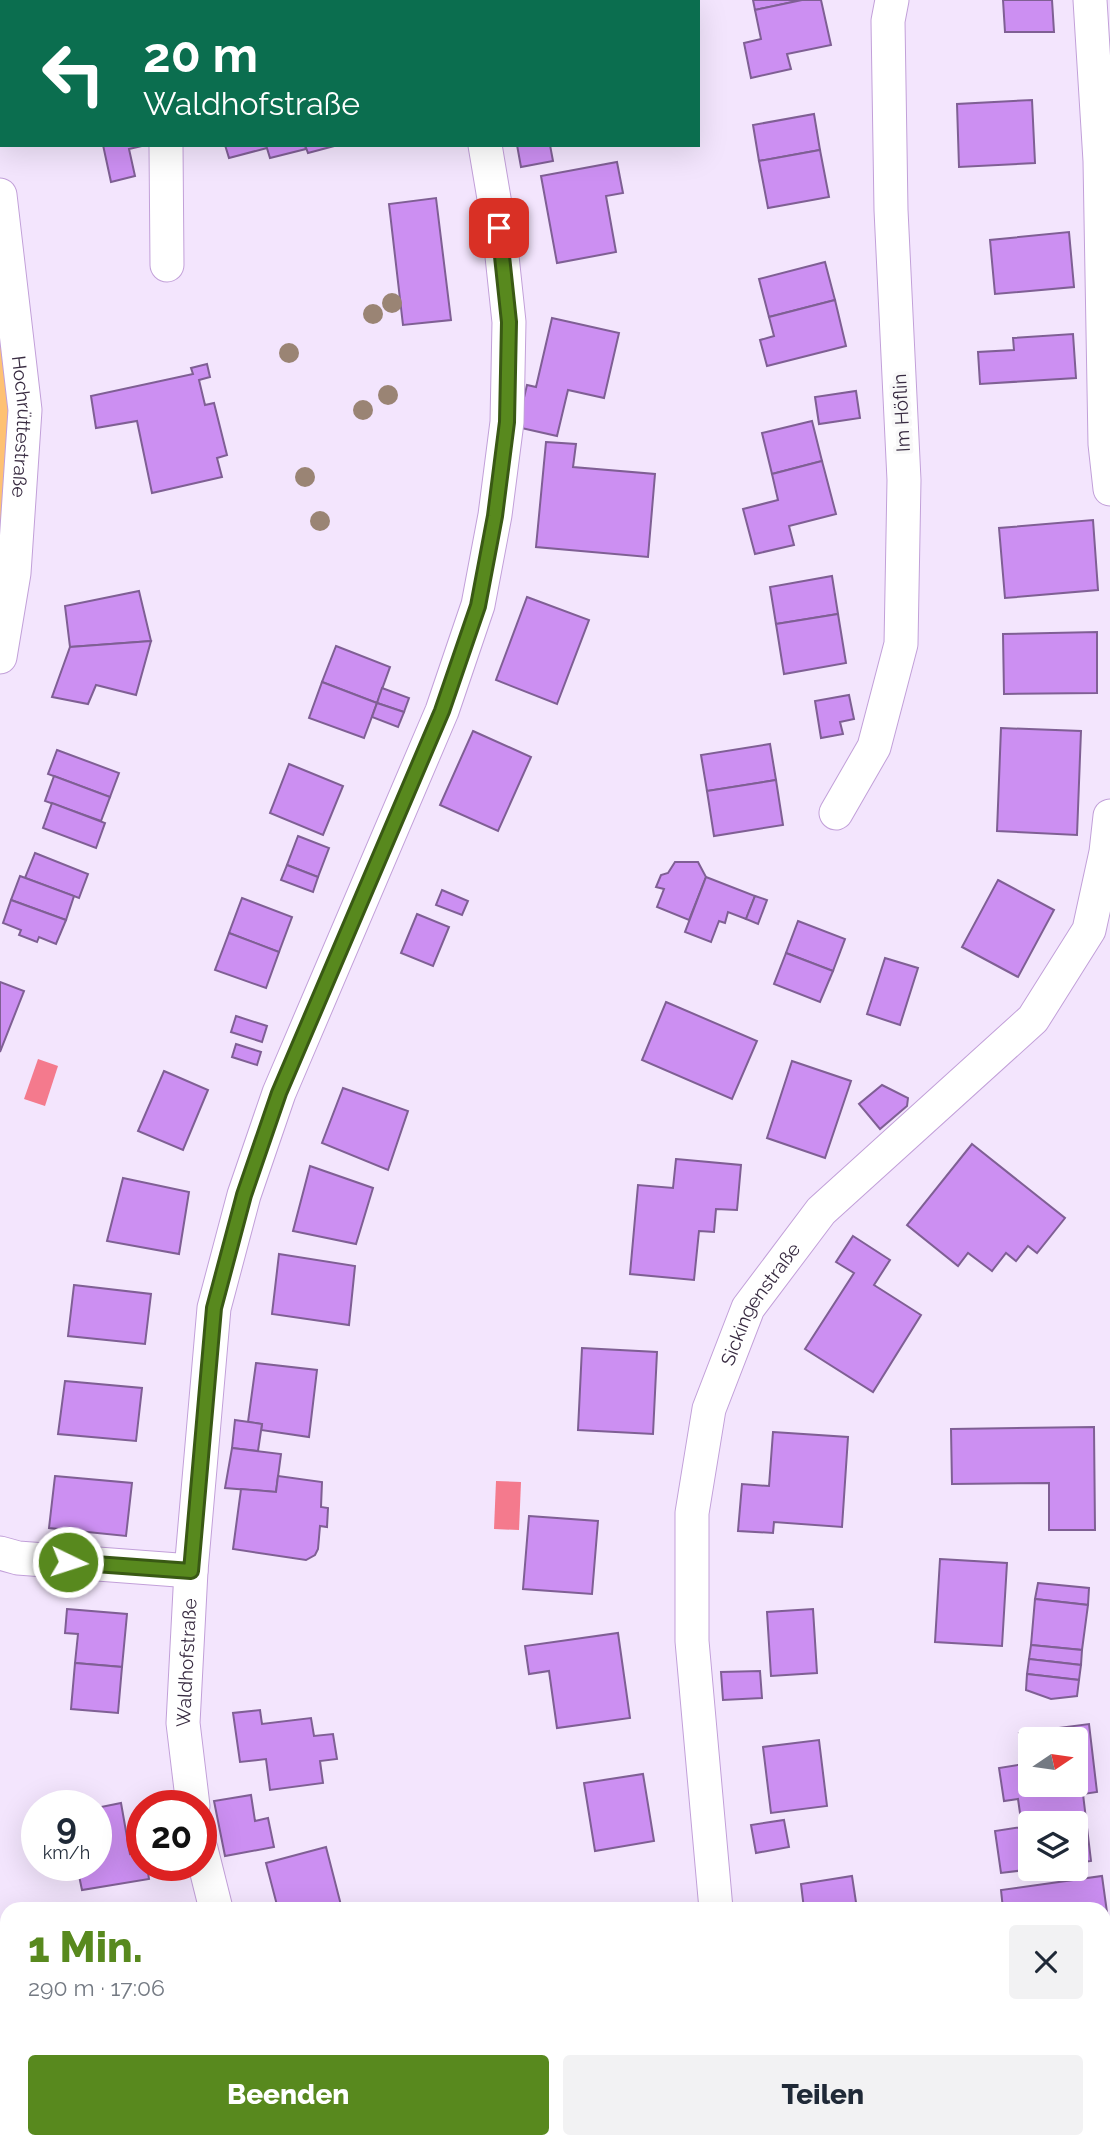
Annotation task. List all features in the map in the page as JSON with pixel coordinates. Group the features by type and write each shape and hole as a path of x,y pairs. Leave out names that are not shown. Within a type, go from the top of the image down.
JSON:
{"street":[{"name":"Im Höflin","path":"836,813 874,747 901,644 904,480 891,210 888,21 892,0"},
{"path":"1090,0 1100,160 1105,444 1110,489"},
{"path":"166,147 167,265"},
{"name":"Waldhofstraße","path":"191,1790 183,1723 191,1571 214,1308 244,1195 279,1093 442,711 478,606 495,516 507,422 509,322 499,228 485,147"},
{"name":"Hochrüttestraße","path":"0,195 25,410 15,573 0,657"},
{"name":"Sickingenstraße","path":"715,1902 692,1641 692,1513 709,1409 748,1308 821,1211 1032,1019 1089,930 1106,852 1110,816"},
{"path":"0,1553 18,1558 191,1571"},
{"path":"209,1881 214,1902"}],"shaded area":[{"path":"0,307 12,392 0,551"},
{"path":"38,1059 58,1066 45,1106 24,1099"},
{"path":"496,1481 521,1482 519,1530 494,1529"}],"building":[{"path":"753,0 802,0 755,10"},
{"path":"802,0 821,0 831,45 787,54 791,69 751,78 744,43 761,39 755,10"},
{"path":"1003,0 1052,0 1054,32 1005,32"},
{"path":"1032,100 1035,163 959,167 957,104"},
{"path":"814,114 820,150 759,161 753,125"},
{"path":"103,147 138,147 129,149 135,176 111,182"},
{"path":"226,147 267,148 229,158"},
{"path":"267,147 306,147 306,149 270,158"},
{"path":"306,147 330,147 308,153"},
{"path":"517,147 550,147 553,161 521,167"},
{"path":"820,150 829,197 768,208 759,161"},
{"path":"617,162 623,193 606,196 616,252 557,263 541,176"},
{"path":"436,198 451,320 403,325 389,204"},
{"path":"1069,232 1074,287 995,294 990,240"},
{"path":"825,262 835,300 769,317 759,279"},
{"path":"835,300 846,346 767,366 760,340 774,336 769,317"},
{"path":"552,318 619,333 604,398 568,390 557,436 517,427 527,385 536,387"},
{"path":"1073,334 1076,378 980,384 978,352 1014,350 1013,338"},
{"path":"207,364 210,377 199,380 205,405 214,403 227,455 217,458 222,477 152,493 137,421 96,428 91,396 193,374 191,368"},
{"path":"856,391 860,418 819,424 815,397"},
{"path":"812,421 822,461 772,474 762,433"},
{"path":"546,442 576,444 573,467 655,474 648,557 536,547"},
{"path":"822,461 836,514 789,526 794,545 755,554 743,509 778,500 772,474"},
{"path":"1093,520 1098,590 1005,598 999,528"},
{"path":"832,576 838,614 776,624 770,587"},
{"path":"139,591 151,641 70,647 65,606"},
{"path":"527,597 589,620 557,704 496,680"},
{"path":"838,614 846,663 784,674 776,624"},
{"path":"1097,632 1097,693 1004,694 1003,634"},
{"path":"151,641 136,695 96,685 88,704 52,697 70,647"},
{"path":"336,646 390,667 377,703 322,682"},
{"path":"322,682 377,703 364,738 309,718"},
{"path":"382,688 409,698 404,712 377,703"},
{"path":"849,695 854,719 840,722 843,734 821,738 815,701"},
{"path":"377,703 404,712 398,727 372,717"},
{"path":"1001,728 1081,731 1077,835 997,831"},
{"path":"473,731 531,757 498,831 440,805"},
{"path":"770,744 776,780 707,791 701,755"},
{"path":"57,750 119,773 110,797 48,774"},
{"path":"289,764 343,786 323,835 270,813"},
{"path":"54,776 110,797 101,821 45,801"},
{"path":"776,780 783,825 714,836 707,791"},
{"path":"52,803 105,823 96,848 43,828"},
{"path":"298,836 329,848 318,877 287,865"},
{"path":"35,853 88,874 79,898 25,878"},
{"path":"675,862 698,862 706,877 689,920 657,907 664,889 656,887 661,875 668,873"},
{"path":"287,865 318,877 313,892 281,880"},
{"path":"20,876 74,896 66,920 11,900"},
{"path":"706,877 755,896 746,919 728,912 725,923 719,921 711,942 685,932"},
{"path":"998,880 1054,910 1018,977 962,947"},
{"path":"442,890 468,901 462,915 436,905"},
{"path":"755,896 767,900 758,924 746,919"},
{"path":"242,898 292,917 279,952 229,933"},
{"path":"11,900 66,920 56,944 39,937 37,942 19,935 21,930 3,923"},
{"path":"417,914 449,927 433,966 401,953"},
{"path":"798,921 845,939 833,971 786,953"},
{"path":"229,933 279,952 266,988 215,970"},
{"path":"786,953 833,971 820,1002 774,984"},
{"path":"885,958 918,968 900,1025 867,1014"},
{"path":"0,982 24,991 0,1052"},
{"path":"666,1002 757,1041 732,1099 642,1060"},
{"path":"236,1016 267,1026 262,1042 231,1032"},
{"path":"236,1044 261,1052 257,1065 232,1057"},
{"path":"792,1061 851,1081 825,1158 767,1138"},
{"path":"164,1071 208,1090 183,1150 138,1131"},
{"path":"882,1085 908,1098 907,1106 880,1129 859,1104"},
{"path":"343,1088 408,1111 388,1170 322,1143"},
{"path":"972,1144 1065,1218 1037,1253 1028,1246 1016,1261 1006,1253 992,1271 968,1253 958,1266 907,1225"},
{"path":"676,1159 741,1165 737,1210 716,1209 714,1232 699,1231 694,1280 630,1274 638,1185 673,1188"},
{"path":"310,1166 373,1188 356,1244 293,1231"},
{"path":"123,1178 189,1192 179,1254 107,1241"},
{"path":"853,1236 890,1260 874,1285 921,1315 873,1392 805,1349 854,1273 836,1262"},
{"path":"279,1254 355,1266 349,1325 272,1314"},
{"path":"74,1285 151,1294 145,1344 68,1336"},
{"path":"582,1348 657,1352 653,1434 578,1430"},
{"path":"256,1363 317,1370 309,1437 261,1430 262,1424 248,1422"},
{"path":"65,1381 142,1388 136,1441 58,1434"},
{"path":"235,1420 262,1424 258,1451 232,1448"},
{"path":"1094,1427 1095,1530 1049,1530 1049,1483 952,1484 951,1429"},
{"path":"773,1432 848,1437 842,1527 774,1522 773,1533 738,1531 742,1484 769,1486"},
{"path":"232,1448 281,1454 276,1492 225,1488"},
{"path":"55,1476 132,1483 126,1536 49,1528"},
{"path":"278,1476 322,1482 321,1507 328,1508 327,1527 320,1526 318,1549 315,1555 306,1560 233,1549 241,1489 276,1492"},
{"path":"529,1516 598,1521 592,1594 523,1589"},
{"path":"940,1559 1007,1563 1002,1646 935,1642"},
{"path":"1038,1583 1089,1588 1088,1605 1035,1599"},
{"path":"1035,1599 1088,1605 1082,1650 1031,1645"},
{"path":"67,1609 127,1614 122,1667 75,1663 78,1634 65,1633"},
{"path":"813,1609 817,1673 771,1676 767,1612"},
{"path":"618,1633 630,1718 557,1728 549,1671 529,1674 525,1646"},
{"path":"1031,1645 1082,1650 1081,1665 1029,1659"},
{"path":"1029,1659 1081,1665 1079,1680 1027,1674"},
{"path":"75,1663 122,1667 118,1713 71,1709"},
{"path":"760,1671 762,1698 723,1700 721,1672"},
{"path":"1027,1674 1079,1680 1077,1696 1051,1699 1026,1690"},
{"path":"260,1710 262,1724 311,1718 314,1736 333,1734 337,1759 320,1761 323,1783 270,1790 266,1759 240,1762 233,1713"},
{"path":"1089,1724 1097,1792 1088,1793 1088,1727 1066,1727"},
{"path":"819,1740 827,1806 771,1813 763,1747"},
{"path":"1018,1765 1018,1797 1083,1797 1085,1811 1020,1811 1018,1799 1004,1801 999,1768"},
{"path":"643,1774 654,1841 595,1851 584,1783"},
{"path":"251,1795 255,1821 268,1818 274,1847 225,1856 217,1816 217,1801"},
{"path":"121,1803 126,1831 126,1881 137,1881 82,1890 80,1881 112,1881 112,1805"},
{"path":"784,1820 789,1847 756,1853 751,1825"},
{"path":"1018,1828 1018,1871 1001,1873 995,1831"},
{"path":"1088,1836 1091,1861 1088,1861"},
{"path":"326,1847 340,1902 276,1902 266,1863"},
{"path":"852,1876 856,1902 803,1902 801,1884"},
{"path":"1102,1876 1106,1902 1002,1902 1001,1890 1066,1881 1088,1881 1088,1878"}],"route":[{"path":"68,1562 191,1571 214,1308 244,1195 279,1093 442,711 478,606 495,516 507,422 509,322 499,228"}]}
